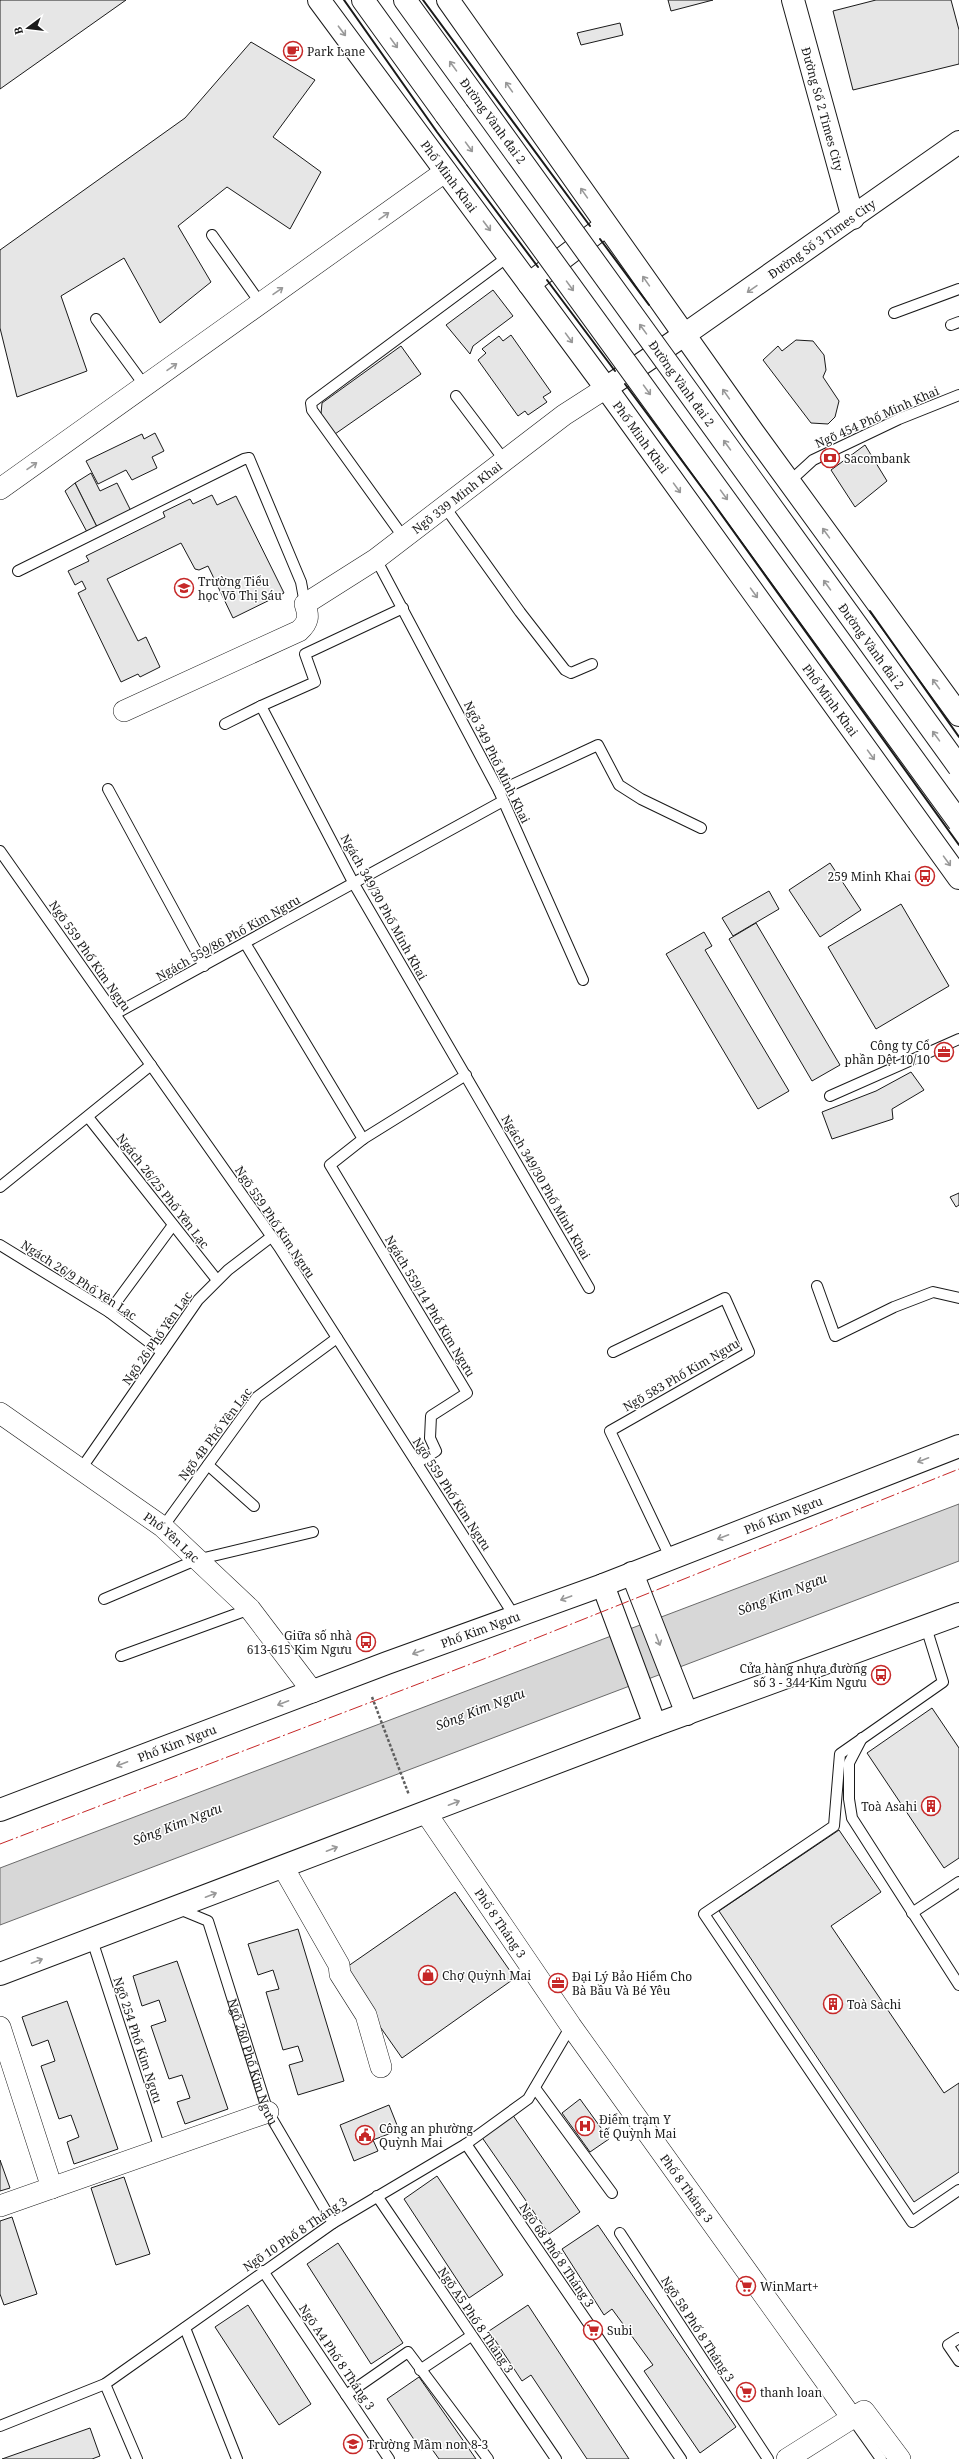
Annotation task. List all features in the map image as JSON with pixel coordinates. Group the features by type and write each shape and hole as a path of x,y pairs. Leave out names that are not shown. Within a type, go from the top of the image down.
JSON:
{"main road":[{"name":"Phố Minh Khai","path":"319,0 606,388 959,878"},
{"path":"363,0 959,822"},
{"name":"Đường Vành đai 2","path":"405,0 959,767"},
{"path":"448,0 789,482 959,715"},
{"name":"Đường Số 2 Times City","path":"793,0 853,218"},
{"name":"Đường Số 3 Times City","path":"606,388 853,218 959,142"},
{"path":"529,284 606,225"},
{"name":"Phố Kim Ngưu","path":"0,1810 603,1585 670,1557 959,1446"},
{"path":"632,1573 687,1714"},
{"path":"603,1585 656,1725"},
{"path":"0,1974 426,1814 656,1725 959,1614"}],"street":[{"path":"0,489 446,171"},
{"name":"Ngõ 339 Minh Khai","path":"305,604 376,559 564,415 606,388"},
{"path":"124,711 299,631 307,624 308,615 305,604"},
{"name":"Phố Yên Lạc","path":"0,1413 163,1527 196,1560 250,1609 313,1692"},
{"name":"Phố 8 Tháng 3","path":"426,1814 571,2026 852,2418"},
{"path":"283,1867 339,1965 340,1974 366,2014 381,2067"},
{"path":"0,2027 52,2188"},
{"path":"0,2206 268,2112"},
{"path":"787,2459 864,2411 900,2459"}],"lane":[{"path":"212,235 261,304"},
{"path":"404,538 312,410 311,403 509,256"},
{"path":"894,313 959,289"},
{"path":"96,319 145,386"},
{"path":"456,396 505,461"},
{"name":"Ngõ 454 Phố Minh Khai","path":"789,482 813,460 899,420 959,396"},
{"path":"18,571 244,458 249,458 301,582 305,604"},
{"path":"445,507 520,612 566,670 571,673 592,664"},
{"name":"Ngõ 349 Phố Minh Khai","path":"376,559 499,791 584,980"},
{"path":"225,724 315,682 305,654 403,608"},
{"name":"Ngách 349/30 Phố Minh Khai","path":"261,706 354,884 589,1288"},
{"path":"499,791 598,745 618,785 641,799 701,828"},
{"path":"108,789 204,966"},
{"name":"Ngách 559/86 Phố Kim Ngưu","path":"115,1014 503,801"},
{"name":"Ngõ 559 Phố Kim Ngưu","path":"0,850 271,1237 515,1617"},
{"path":"245,943 363,1139 466,1075"},
{"path":"830,1096 959,1038"},
{"path":"0,1187 151,1065"},
{"name":"Ngách 26/25 Phố Yên Lạc","path":"88,1117 217,1280"},
{"name":"Ngách 559/14 Phố Kim Ngưu","path":"363,1139 330,1165 468,1393 431,1416 430,1438 436,1451 417,1463"},
{"path":"109,1312 173,1225"},
{"name":"Ngõ 26 Phố Yên Lạc","path":"81,1469 198,1300 217,1280 271,1237"},
{"name":"Ngách 26/9 Phố Yên Lạc","path":"0,1245 109,1312 162,1352"},
{"path":"817,1286 835,1336 894,1307 933,1292 959,1298"},
{"name":"Ngõ 583 Phố Kim Ngưu","path":"614,1352 725,1298 750,1352 610,1431 670,1557"},
{"name":"Ngõ 4B Phố Yên Lạc","path":"163,1527 257,1397 337,1338"},
{"path":"208,1465 254,1506"},
{"path":"104,1599 196,1560 313,1532"},
{"path":"121,1656 250,1609"},
{"path":"834,1826 839,1757 842,1751 943,1682 926,1627"},
{"path":"863,1736 849,1763 848,1787 852,1816 959,1985"},
{"path":"852,1816 834,1826 704,1914 912,2222 959,2190"},
{"path":"912,1913 959,1882"},
{"name":"Ngõ 260 Phố Kim Ngưu","path":"177,1908 208,1921 268,2112 333,2223"},
{"name":"Ngõ 254 Phố Kim Ngưu","path":"92,1940 160,2149"},
{"name":"Ngõ 10 Phố 8 Tháng 3","path":"0,2426 105,2384 333,2223 466,2144 528,2099 571,2026"},
{"path":"534,2088 612,2193"},
{"name":"Ngõ 68 Phố 8 Tháng 3","path":"466,2144 681,2459"},
{"name":"Ngõ A5 Phố 8 Tháng 3","path":"377,2196 556,2459"},
{"name":"Ngõ 58 Phố 8 Tháng 3","path":"620,2233 768,2459"},
{"name":"Ngõ A4 Phố 8 Tháng 3","path":"263,2271 389,2459"},
{"path":"185,2328 237,2459"},
{"path":"420,2370 471,2336"},
{"path":"959,2338 948,2345 959,2361"},
{"path":"346,2395 408,2352 488,2459"},
{"path":"105,2384 137,2459"},
{"path":"852,2418 881,2459"}],"path":[{"path":"372,1697 410,1796"}],"water":[{"name":"Sông Kim Ngưu","path":"959,1504 959,1561 0,1925 0,1868"}],"building":[{"path":"0,0 126,0 0,89"},
{"path":"668,0 713,0 671,11"},
{"path":"876,0 951,0 959,30 959,64 853,90 833,11"},
{"path":"620,23 623,35 581,45 577,33"},
{"path":"251,42 315,80 273,137 321,172 290,229 227,187 178,226 211,282 160,323 124,258 61,296 87,371 17,397 0,328 0,250 185,118"},
{"path":"493,290 513,316 473,346 470,354 446,325"},
{"path":"511,335 551,392 543,397 547,402 528,415 525,411 518,416 478,360 486,353 482,349 499,336 503,341"},
{"path":"796,340 813,341 824,355 826,370 823,377 839,401 835,417 828,424 811,423 763,360 778,346 782,351"},
{"path":"401,346 421,374 335,434 321,414 322,403"},
{"path":"155,433 164,451 152,457 157,468 132,480 126,470 98,484 86,461 142,434 144,439"},
{"path":"865,445 887,481 855,507 831,470"},
{"path":"91,473 100,491 117,483 131,511 97,527 75,483"},
{"path":"75,483 97,527 87,532 65,491"},
{"path":"212,495 217,505 236,496 284,593 233,618 208,566 199,570 195,569 181,543 107,579 138,641 146,637 160,667 140,677 138,674 121,682 78,593 86,589 82,581 75,585 68,571 89,561 86,556 165,517 163,512 190,499 193,504"},
{"path":"830,863 861,910 820,937 789,890"},
{"path":"769,891 779,909 733,936 722,918"},
{"path":"901,904 949,986 876,1029 828,947"},
{"path":"756,923 840,1065 812,1081 729,939"},
{"path":"704,932 712,946 705,950 789,1091 758,1109 666,954"},
{"path":"911,1072 924,1090 892,1109 893,1119 832,1139 822,1112 876,1091"},
{"path":"959,1193 959,1205 956,1207 950,1197"},
{"name":"Toà Asahi","path":"932,1708 959,1748 959,1858 944,1868 867,1753"},
{"name":"Toà Sachi","path":"839,1830 881,1892 831,1926 944,2093 959,2083 959,2172 914,2202 719,1911"},
{"name":"Chợ Quỳnh Mai","path":"455,1892 515,1978 402,2058 341,1971"},
{"path":"298,1929 344,2081 298,2095 289,2065 303,2061 298,2046 283,2050 266,1992 279,1989 273,1970 258,1975 248,1944"},
{"path":"177,1961 228,2109 185,2124 177,2102 190,2098 182,2075 169,2079 151,2026 166,2021 159,2000 142,2006 133,1976"},
{"path":"67,2001 118,2149 74,2164 67,2142 79,2137 71,2115 59,2119 41,2066 55,2061 48,2040 32,2046 22,2017"},
{"name":"Điểm trạm Y tế Quỳnh Mai","path":"580,2099 609,2139 590,2152 562,2113"},
{"name":"Công an phường Quỳnh Mai","path":"389,2105 399,2130 373,2140 378,2151 354,2161 340,2125"},
{"path":"512,2114 580,2212 549,2234 481,2136"},
{"path":"0,2160 10,2188 0,2191"},
{"path":"437,2176 503,2275 469,2298 404,2199"},
{"path":"124,2177 150,2254 116,2265 91,2188"},
{"path":"12,2217 37,2294 4,2305 0,2294 0,2221"},
{"path":"598,2225 736,2427 700,2453 644,2371 653,2365 612,2309 604,2315 562,2249"},
{"path":"338,2243 403,2343 371,2364 307,2264"},
{"path":"248,2305 311,2404 279,2425 215,2327"},
{"path":"528,2305 629,2459 587,2459 531,2375 522,2381 489,2331"},
{"path":"419,2377 476,2459 439,2459 429,2445 421,2450 387,2399"},
{"path":"90,2428 100,2456 92,2459 2,2459"}],"wall":[{"path":"344,0 437,132 538,267"},
{"path":"423,0 590,226"},
{"path":"600,239 649,305"},
{"path":"547,280 615,371"},
{"path":"625,384 711,500 959,845"},
{"path":"870,611 959,737"}],"power":[{"path":"0,1844 494,1655 959,1469"}],"place":[{"name":"Park Lane","path":"293,51"},
{"name":"Sacombank","path":"830,458"},
{"name":"Trường Tiểu học Võ Thị Sáu","path":"184,588"},
{"name":"259 Minh Khai","path":"925,876"},
{"name":"Công ty Cổ phần Dệt 10/10","path":"944,1052"},
{"name":"Giữa số nhà 613-615 Kim Ngưu","path":"366,1642"},
{"name":"Cửa hàng nhựa đường số 3 - 344 Kim Ngưu","path":"881,1675"},
{"name":"Toà Asahi","path":"931,1806"},
{"name":"Chợ Quỳnh Mai","path":"428,1975"},
{"name":"Đại Lý Bảo Hiểm Cho Bà Bầu Và Bé Yêu","path":"558,1983"},
{"name":"Toà Sachi","path":"833,2004"},
{"name":"Điểm trạm Y tế Quỳnh Mai","path":"585,2126"},
{"name":"Công an phường Quỳnh Mai","path":"365,2135"},
{"name":"WinMart+","path":"746,2286"},
{"name":"Subi","path":"593,2330"},
{"name":"thanh loan","path":"746,2392"},
{"name":"Trường Mầm non 8-3","path":"353,2444"}]}
